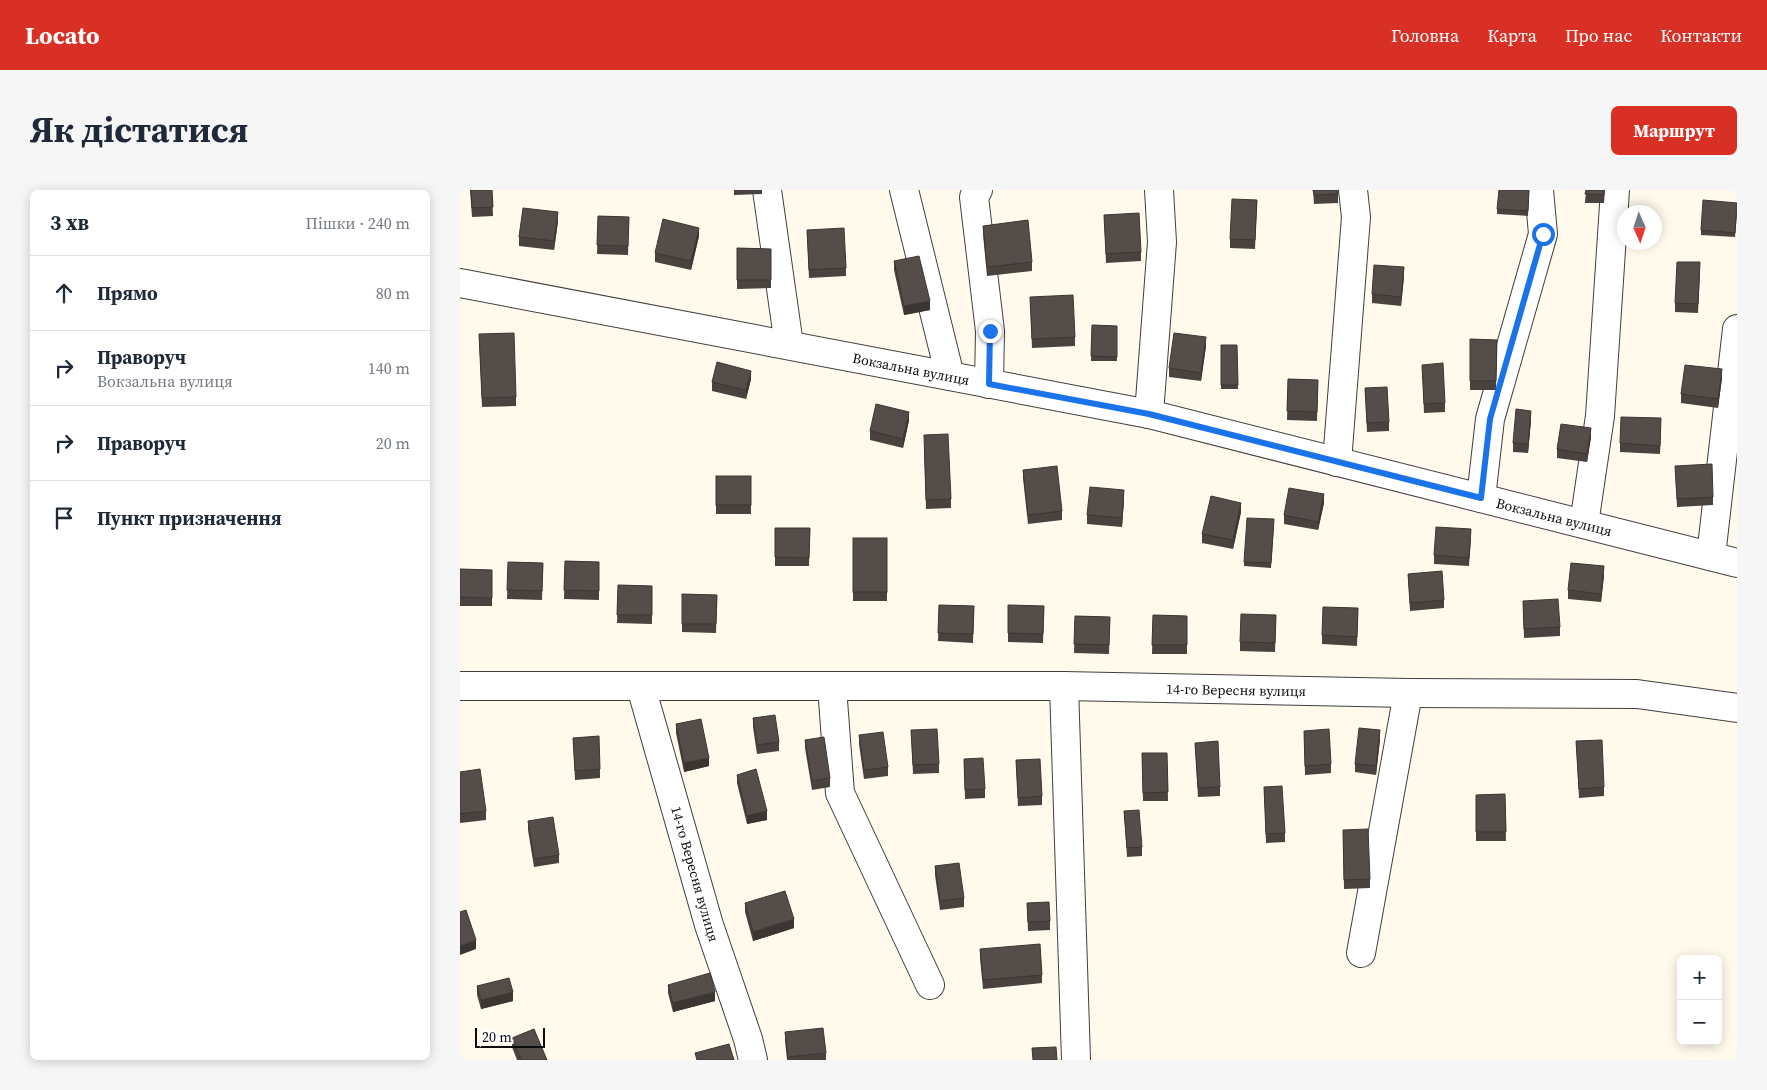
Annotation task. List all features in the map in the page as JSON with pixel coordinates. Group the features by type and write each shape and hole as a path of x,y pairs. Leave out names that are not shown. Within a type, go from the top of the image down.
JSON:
{"street":[{"path":"767,190 789,345"},
{"path":"904,190 950,376"},
{"path":"978,190 974,197 990,331 989,384"},
{"path":"1149,414 1162,242 1159,190"},
{"path":"1337,462 1356,218 1353,190"},
{"path":"1481,498 1490,419 1543,234 1539,190"},
{"path":"1584,524 1600,416 1615,190"},
{"name":"Вокзальна вулиця","path":"460,283 1149,414 1737,564"},
{"path":"1711,556 1737,328"},
{"name":"14-го Вересня вулиця","path":"460,686 1064,686 1408,693 1637,694 1737,708"},
{"path":"1064,686 1076,1060"},
{"name":"14-го Вересня вулиця","path":"642,687 709,925 748,1039 753,1060"},
{"path":"832,687 840,793 930,985"},
{"path":"1362,953 1408,693"}],"building":[{"path":"471,190 492,190 493,207 472,208"},
{"path":"1313,190 1338,190 1338,194 1314,195"},
{"path":"1499,190 1529,190 1528,211 1497,209"},
{"path":"1586,190 1604,190 1604,195 1585,194"},
{"path":"1232,199 1257,200 1255,240 1230,239"},
{"path":"1703,200 1737,203 1735,233 1701,230"},
{"path":"523,208 558,212 554,241 519,237"},
{"path":"1139,213 1141,252 1106,254 1104,215"},
{"path":"598,216 629,217 628,246 597,245"},
{"path":"663,219 699,228 691,261 655,253"},
{"path":"1028,220 1032,262 987,267 983,226"},
{"path":"844,228 846,268 809,270 807,230"},
{"path":"737,248 771,249 771,280 737,280"},
{"path":"919,256 930,301 904,306 894,261"},
{"path":"1677,262 1700,262 1698,304 1675,303"},
{"path":"1374,265 1404,267 1401,297 1372,294"},
{"path":"1073,295 1075,337 1032,339 1030,297"},
{"path":"1092,325 1117,326 1117,357 1091,356"},
{"path":"514,333 516,397 482,398 479,334"},
{"path":"1174,333 1206,337 1201,373 1169,368"},
{"path":"1470,339 1497,340 1496,381 1470,381"},
{"path":"1221,345 1237,345 1238,385 1221,385"},
{"path":"717,362 751,371 746,390 712,382"},
{"path":"1443,363 1445,403 1424,404 1422,365"},
{"path":"1685,365 1722,369 1718,399 1681,394"},
{"path":"1288,379 1318,380 1317,412 1287,411"},
{"path":"1387,387 1389,422 1367,423 1365,388"},
{"path":"876,404 909,412 903,439 870,431"},
{"path":"1516,409 1531,411 1528,444 1513,443"},
{"path":"1621,417 1661,418 1660,446 1620,443"},
{"path":"1561,424 1591,428 1587,454 1557,449"},
{"path":"948,434 951,499 926,500 924,435"},
{"path":"1712,464 1713,497 1677,499 1675,466"},
{"path":"1057,466 1062,511 1028,515 1023,470"},
{"path":"716,476 751,476 751,505 716,505"},
{"path":"1090,487 1124,490 1122,518 1087,515"},
{"path":"1289,488 1324,494 1318,522 1284,515"},
{"path":"1211,496 1241,503 1233,540 1202,534"},
{"path":"1247,518 1274,519 1271,563 1244,562"},
{"path":"1436,527 1471,529 1469,558 1434,555"},
{"path":"775,528 810,528 809,558 775,557"},
{"path":"853,538 887,538 887,592 853,592"},
{"path":"565,561 599,562 599,591 564,590"},
{"path":"508,562 543,563 542,591 507,590"},
{"path":"1571,563 1604,566 1601,594 1568,590"},
{"path":"460,569 492,570 492,598 460,597"},
{"path":"1442,571 1444,600 1410,603 1408,574"},
{"path":"618,585 652,586 652,615 617,615"},
{"path":"682,594 717,595 716,624 682,624"},
{"path":"1558,599 1560,627 1524,629 1523,601"},
{"path":"939,605 974,606 973,634 938,633"},
{"path":"1008,605 1044,606 1043,634 1008,633"},
{"path":"1323,607 1358,608 1357,637 1322,635"},
{"path":"1241,614 1276,615 1275,643 1240,642"},
{"path":"1153,615 1187,616 1187,645 1152,645"},
{"path":"1075,616 1110,617 1109,645 1074,644"},
{"path":"775,715 779,742 757,745 753,718"},
{"path":"701,719 709,758 684,763 676,724"},
{"path":"1359,728 1380,730 1376,766 1355,764"},
{"path":"937,729 939,764 913,765 911,730"},
{"path":"1329,729 1331,764 1305,766 1304,731"},
{"path":"883,732 888,767 864,770 859,735"},
{"path":"599,736 600,769 575,771 573,738"},
{"path":"824,737 830,778 812,781 805,740"},
{"path":"1602,740 1604,787 1579,789 1576,741"},
{"path":"1218,741 1220,787 1198,788 1195,743"},
{"path":"1142,753 1167,753 1168,792 1143,793"},
{"path":"983,758 985,789 965,790 964,759"},
{"path":"1040,759 1042,796 1018,798 1016,760"},
{"path":"480,769 486,811 460,814 460,772"},
{"path":"756,769 767,811 747,816 737,775"},
{"path":"1282,786 1285,833 1266,834 1264,787"},
{"path":"1505,794 1506,832 1476,832 1476,795"},
{"path":"1139,810 1142,847 1127,848 1124,811"},
{"path":"553,817 559,855 534,859 528,821"},
{"path":"1368,829 1370,879 1344,880 1343,830"},
{"path":"959,863 964,898 940,901 935,866"},
{"path":"785,891 794,919 753,932 745,903"},
{"path":"1049,902 1050,921 1028,922 1027,903"},
{"path":"466,910 476,940 460,946 460,912"},
{"path":"1040,944 1042,975 983,980 980,949"},
{"path":"710,973 715,992 673,1003 668,985"},
{"path":"509,978 513,992 481,1000 477,986"},
{"path":"823,1028 826,1053 788,1057 785,1032"},
{"path":"534,1029 547,1060 521,1060 512,1038"},
{"path":"729,1044 734,1060 697,1060 695,1053"},
{"path":"1056,1047 1057,1060 1033,1060 1032,1048"}],"route":[{"path":"990,331 989,384 1149,414 1481,498 1490,419 1543,234"}]}
